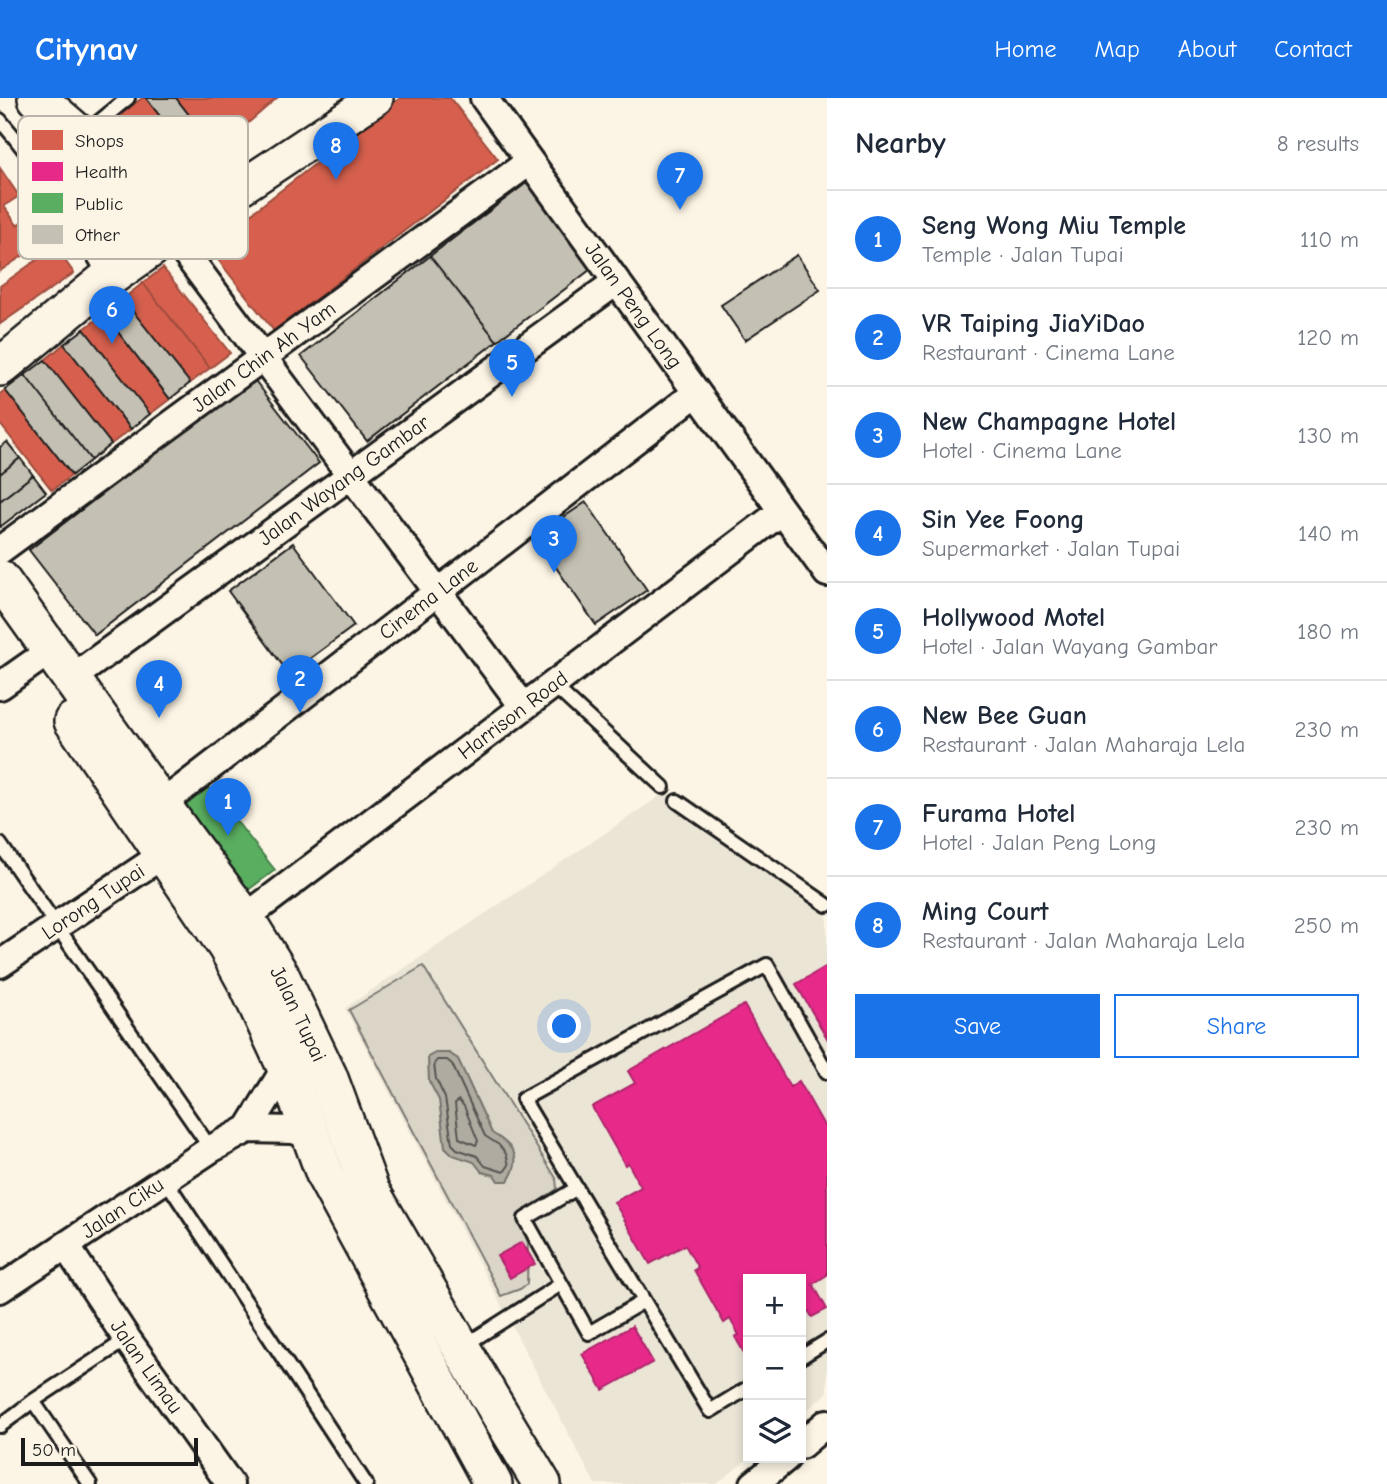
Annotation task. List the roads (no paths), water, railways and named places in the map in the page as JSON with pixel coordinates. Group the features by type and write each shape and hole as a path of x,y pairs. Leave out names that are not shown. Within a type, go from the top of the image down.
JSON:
{"main road":[{"path":"37,98 58,116"},
{"path":"0,367 135,259"},
{"name":"Jalan Tupai","path":"0,579 162,804 175,847"},
{"name":"Jalan Tupai","path":"0,616 175,847 245,918 280,975 307,1029 328,1076 370,1189 445,1357 489,1396 542,1484"},
{"path":"175,847 249,987 286,1067 326,1177 353,1230 445,1357 483,1477"}],"street":[{"path":"248,183 376,98"},
{"name":"Jalan Peng Long","path":"484,98 695,394 827,573"},
{"name":"Jalan Chin Ah Yam","path":"0,550 529,162"},
{"path":"189,259 523,706"},
{"name":"Jalan Wayang Gambar","path":"72,678 616,282"},
{"name":"Cinema Lane","path":"162,804 695,394"},
{"name":"Harrison Road","path":"245,918 781,512"},
{"path":"0,686 34,662"},
{"name":"Lorong Tupai","path":"0,964 175,847"},
{"path":"248,1129 286,1067"},
{"path":"248,1129 293,1130 310,1135"},
{"name":"Jalan Ciku","path":"0,1289 164,1179 248,1129"},
{"name":"Jalan Limau","path":"66,1246 127,1339 230,1484"},
{"path":"806,1441 827,1423"},
{"path":"754,1484 780,1463"}],"lane":[{"path":"106,116 128,98"},
{"path":"0,120 18,141"},
{"path":"96,259 107,279"},
{"path":"552,684 663,787"},
{"path":"677,800 827,905"},
{"path":"0,844 211,1149"},
{"path":"743,1391 710,1411 523,1099 767,965 827,1072"},
{"path":"164,1179 366,1484"},
{"path":"577,1188 525,1219 589,1334 644,1301"},
{"path":"445,1357 561,1284"},
{"path":"0,1426 127,1339"},
{"path":"806,1354 827,1341"},
{"path":"33,1401 90,1484"}],"water":[{"path":"435,1053 449,1053 458,1059 492,1133 514,1153 515,1166 508,1181 498,1181 494,1175 482,1172 474,1162 453,1155 445,1147 439,1100 429,1081 428,1057"}],"place":[{"name":"Ming Court","path":"336,180"},
{"name":"Furama Hotel","path":"680,210"},
{"name":"New Bee Guan","path":"112,344"},
{"name":"Hollywood Motel","path":"512,397"},
{"name":"New Champagne Hotel","path":"554,573"},
{"name":"VR Taiping JiaYiDao","path":"300,713"},
{"name":"Sin Yee Foong","path":"159,718"},
{"name":"Seng Wong Miu Temple","path":"228,836"}]}
